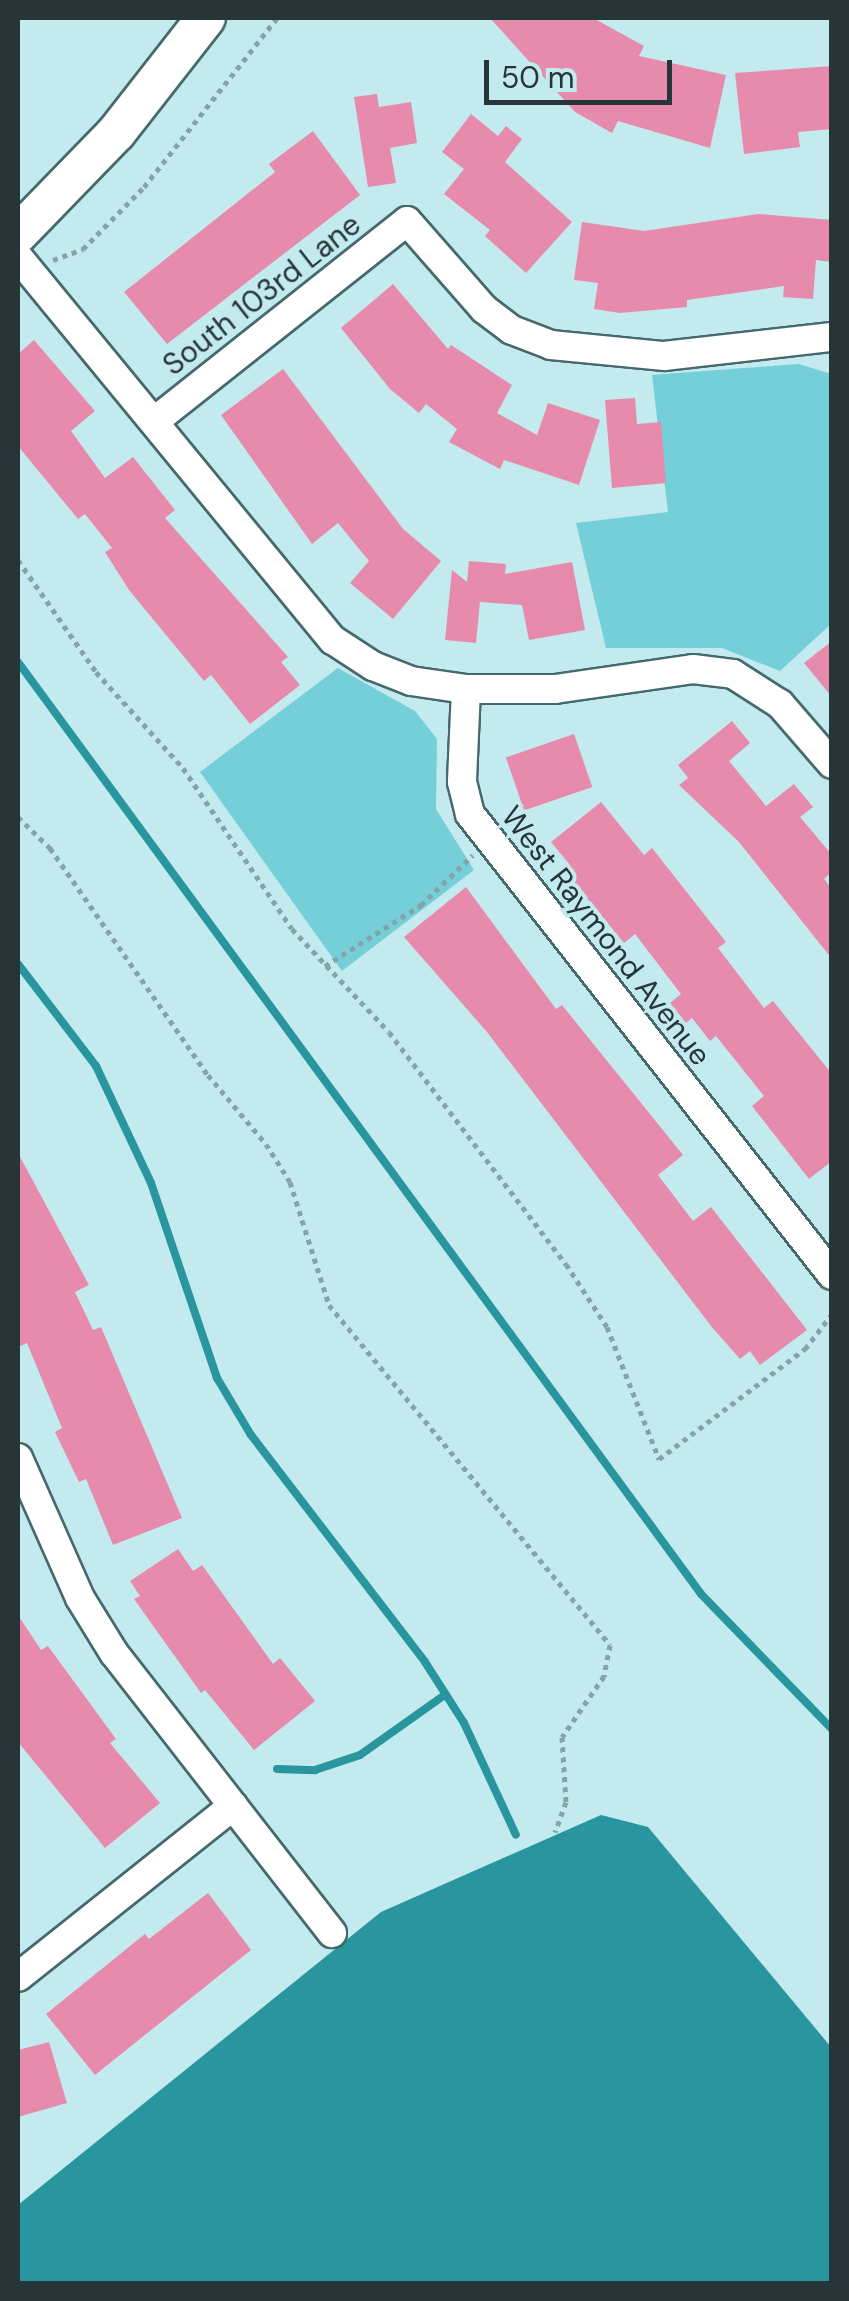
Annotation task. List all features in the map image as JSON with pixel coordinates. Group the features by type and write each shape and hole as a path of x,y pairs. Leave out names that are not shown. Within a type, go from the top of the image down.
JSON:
{"street":[{"path":"18,234 116,133 206,18"},
{"name":"South 103rd Lane","path":"156,420 408,221 484,309 512,330 551,344 664,356 832,337"},
{"path":"18,257 334,640 412,681 466,690 555,689 693,670 733,674 780,704 832,764"},
{"name":"West Raymond Avenue","path":"466,690 462,782 470,814 832,1275"},
{"path":"18,1458 80,1598 114,1653 332,1933"},
{"path":"18,1977 233,1806"}],"path":[{"path":"54,260 83,249 133,199 277,18"},
{"path":"18,560 96,672 183,768 292,929 389,1032 566,1264 607,1327 658,1460 805,1349 832,1314"},
{"path":"18,817 84,894 208,1075 290,1182 329,1305 610,1645 604,1676 562,1737 566,1802 555,1832"},
{"path":"325,966 421,904 456,866 491,843"}],"shaded area":[{"path":"799,364 831,374 831,624 780,671 722,648 606,648 576,523 668,512 652,375"},
{"path":"338,668 415,711 437,739 436,809 474,870 342,971 200,772"},
{"path":"601,1815 648,1827 831,2047 831,2283 18,2283 18,2205 381,1912"}],"building":[{"path":"490,18 593,18 644,46 639,56 726,75 710,148 618,121 612,133 575,112"},
{"path":"832,66 832,129 798,132 800,147 744,154 735,73"},
{"path":"377,94 379,107 411,102 417,143 390,148 396,183 368,187 354,97"},
{"path":"471,114 498,136 506,126 522,139 505,162 572,222 526,273 485,236 490,230 444,194 464,169 442,152"},
{"path":"313,131 360,195 167,344 124,292 275,172 269,164"},
{"path":"758,214 832,220 832,262 816,260 813,299 783,297 784,286 687,300 687,307 620,313 594,309 598,283 574,280 582,222 644,231"},
{"path":"393,284 448,349 451,345 512,385 497,413 537,435 548,403 600,420 579,485 504,460 500,469 449,442 457,429 426,404 419,413 390,389 341,328"},
{"path":"34,340 95,411 71,431 105,478 133,457 175,510 165,518 288,657 281,662 300,685 250,724 211,675 204,681 129,590 105,552 112,548 85,514 78,519 18,446 18,354"},
{"path":"283,369 403,529 441,561 393,619 350,583 369,561 338,523 312,544 221,415"},
{"path":"635,398 637,424 661,422 666,483 612,488 605,400"},
{"path":"469,561 506,564 505,574 572,562 585,630 529,640 522,605 480,602 476,643 445,640 452,570 467,582"},
{"path":"832,641 832,697 804,663"},
{"path":"732,721 750,743 729,761 766,806 794,784 813,807 800,817 832,855 832,872 824,879 832,889 832,959 739,842 679,785 688,778 678,765"},
{"path":"574,734 592,787 524,810 506,757"},
{"path":"601,802 644,855 652,848 726,942 718,948 764,1008 773,1001 832,1074 832,1161 809,1179 752,1106 764,1096 716,1036 710,1041 692,1018 686,1023 670,1003 681,994 635,934 624,943 563,869 569,864 551,842"},
{"path":"466,887 556,1009 562,1005 683,1155 658,1175 693,1221 711,1207 807,1330 760,1365 750,1351 740,1359 711,1326 487,1032 404,937"},
{"path":"18,1153 89,1285 75,1292 93,1330 101,1327 182,1518 113,1545 86,1479 79,1482 55,1432 62,1428 27,1343 18,1347"},
{"path":"178,1549 193,1571 202,1565 273,1664 280,1658 315,1701 254,1750 205,1690 201,1693 134,1599 140,1596 130,1581"},
{"path":"18,1615 41,1650 48,1646 116,1739 110,1743 160,1803 105,1848 18,1742"},
{"path":"208,1893 251,1950 95,2075 46,2014 145,1934 149,1939"},
{"path":"49,2042 67,2103 18,2117 18,2050"}],"waterway":[{"path":"18,662 701,1594 832,1729"},
{"path":"18,964 96,1066 151,1183 217,1378 251,1435 425,1662 464,1723 516,1835"},
{"path":"277,1769 315,1770 360,1755 446,1694"}]}
